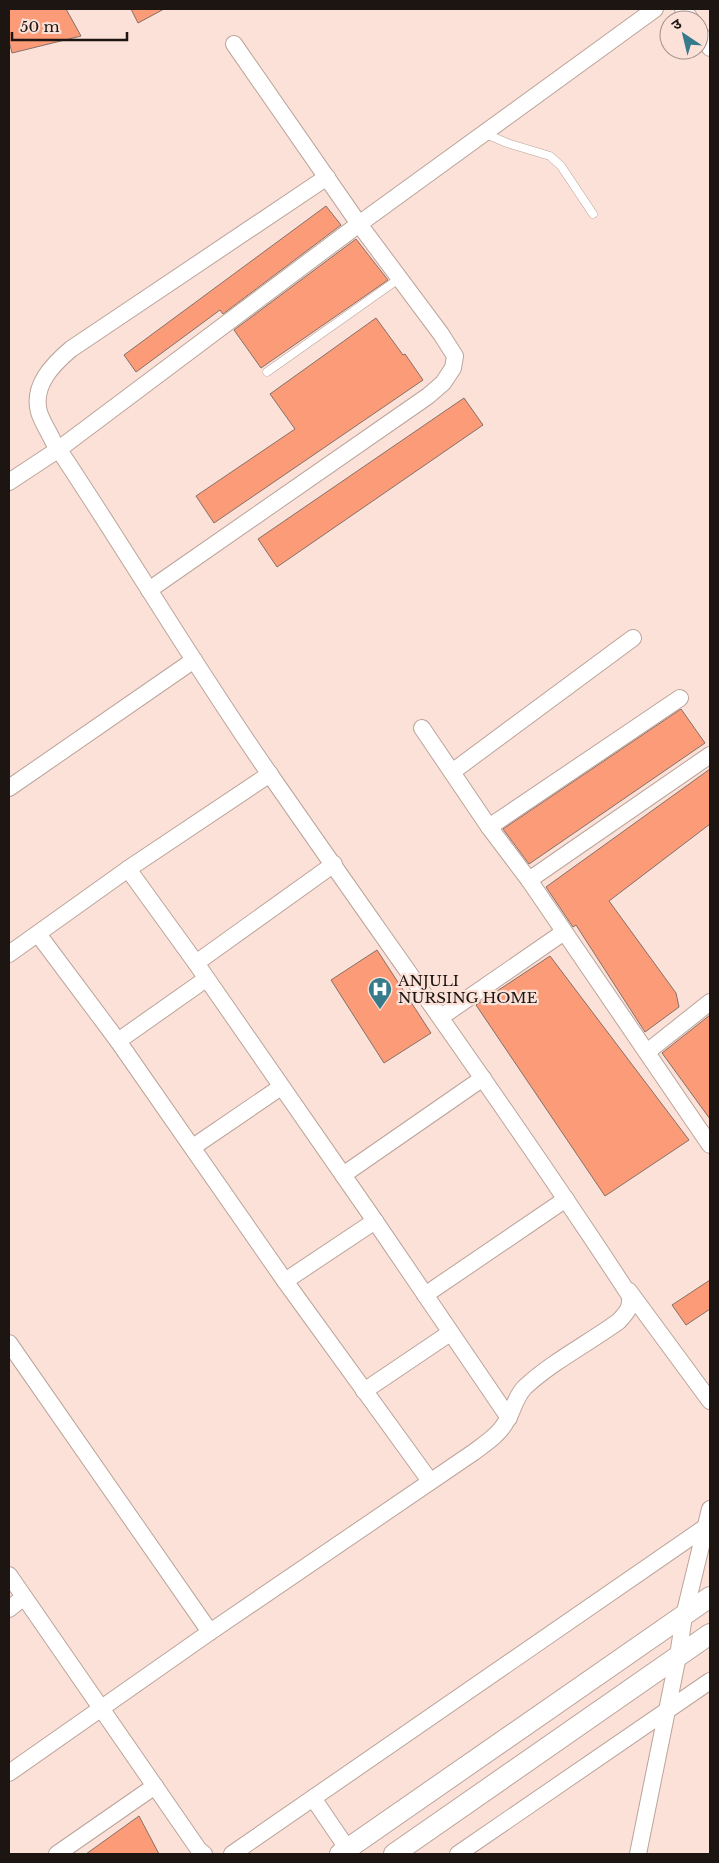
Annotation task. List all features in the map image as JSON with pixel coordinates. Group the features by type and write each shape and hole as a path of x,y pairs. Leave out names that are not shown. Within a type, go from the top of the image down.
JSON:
{"street":[{"path":"9,482 59,449 359,224 655,9"},
{"path":"149,590 422,400 443,383 453,368 454,356 441,334 359,224 234,44"},
{"path":"9,1772 488,1441 502,1428 509,1418 515,1400 524,1388 539,1375 620,1321 628,1312 630,1304 630,1296 566,1199 270,774 194,660 59,449 39,412 38,392 45,376 57,361 71,349 326,177"},
{"path":"452,772 633,638"},
{"path":"9,788 194,660"},
{"path":"489,826 680,698"},
{"path":"422,728 710,1144"},
{"path":"529,880 710,755"},
{"path":"9,954 128,869 270,774"},
{"path":"196,962 334,864"},
{"path":"128,869 196,962 509,1418"},
{"path":"441,1018 564,932"},
{"path":"38,934 118,1042 285,1281 430,1481"},
{"path":"118,1042 206,979"},
{"path":"647,1052 710,1002"},
{"path":"343,1175 483,1078"},
{"path":"193,1147 281,1087"},
{"path":"425,1296 566,1199"},
{"path":"285,1281 375,1221"},
{"path":"610,1265 710,1401"},
{"path":"364,1390 450,1333"},
{"path":"9,1343 210,1632"},
{"path":"638,1854 678,1656 684,1616 710,1509"},
{"path":"232,1854 707,1526"},
{"path":"9,1575 199,1850 204,1854"},
{"path":"9,1609 24,1597"},
{"path":"313,1798 346,1853 710,1597"},
{"path":"394,1854 710,1634"},
{"path":"458,1854 710,1681"},
{"path":"57,1854 155,1786"}],"lane":[{"path":"484,133 507,144 550,156 561,166 593,214"},
{"path":"267,372 400,278"}],"building":[{"path":"9,9 66,9 81,36 12,53 9,41"},
{"path":"131,9 164,9 138,23"},
{"path":"326,206 341,225 223,314 220,310 136,372 124,355"},
{"path":"356,239 388,280 261,368 234,330"},
{"path":"376,318 423,380 214,523 196,496 295,429 270,394"},
{"path":"464,398 483,425 277,567 258,539"},
{"path":"681,709 705,743 529,864 503,829"},
{"path":"710,769 710,824 609,901 676,993 679,1007 645,1032 576,925 573,927 546,887"},
{"path":"377,950 431,1033 384,1063 331,980"},
{"path":"550,956 689,1140 605,1196 476,1005"},
{"path":"710,1015 710,1119 662,1053"},
{"path":"710,1280 710,1309 686,1325 672,1305"},
{"path":"139,1816 159,1854 86,1854"}],"place":[{"name":"ANJULI NURSING HOME","path":"380,1010"}]}
